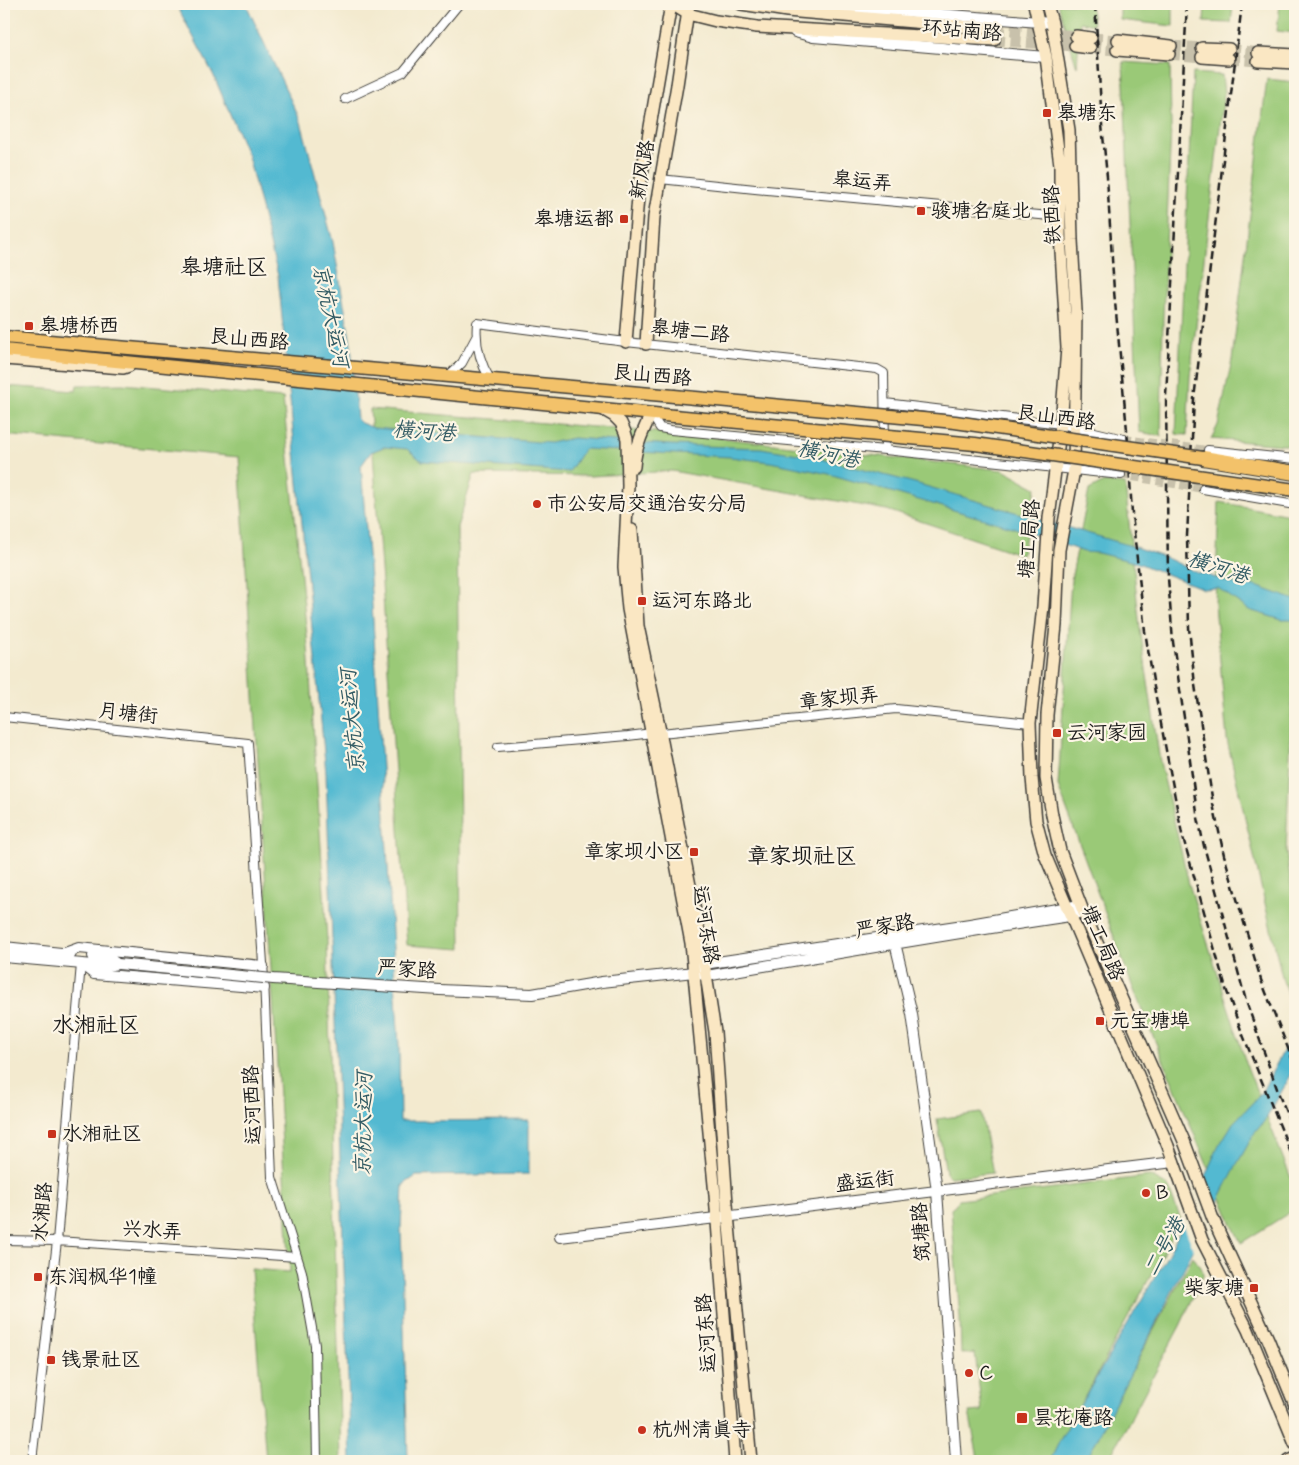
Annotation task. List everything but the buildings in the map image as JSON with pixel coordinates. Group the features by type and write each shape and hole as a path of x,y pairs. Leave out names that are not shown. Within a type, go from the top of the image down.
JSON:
{"highway":[{"path":"1205,454 1295,473"}],"main road":[{"name":"环站南路","path":"671,4 716,21 757,28 994,34 787,11 741,4"},
{"name":"新风路","path":"626,342 638,197 671,4"},
{"name":"铁西路","path":"1034,4 1046,56 1060,165 1067,348 1061,424"},
{"name":"铁西路","path":"1047,4 1052,23 1069,130 1076,312 1075,426"},
{"name":"新风路","path":"646,344 654,217 688,9"},
{"path":"1076,41 1090,43"},
{"path":"1117,45 1170,50"},
{"path":"1202,52 1229,54"},
{"path":"1295,55 1258,57 1295,63"},
{"path":"630,281 650,283"},
{"name":"艮山西路","path":"4,337 955,422 1295,466"},
{"name":"艮山西路","path":"4,350 975,444 1295,490"},
{"name":"艮山西路","path":"4,359 122,368 136,364"},
{"name":"运河东路","path":"602,409 621,423 626,432 631,456 632,537 638,626 692,943 751,1461"},
{"name":"运河东路","path":"631,456 651,414"},
{"name":"塘工局路","path":"1061,424 1046,546 1044,606 1030,723 1036,821 1045,855 1174,1162 1202,1240 1248,1330 1295,1444"},
{"name":"塘工局路","path":"1075,426 1074,470 1059,550 1056,625 1047,715 1046,778 1060,851 1082,908 1184,1141 1213,1218 1268,1339 1295,1405"},
{"name":"运河东路","path":"656,733 704,964 715,1032 722,1217 736,1461"},
{"path":"1288,1461 1295,1458"}],"street":[{"path":"345,99 403,72 458,4"},
{"name":"环站南路","path":"753,6 800,4"},
{"name":"环站南路","path":"813,4 1052,23"},
{"name":"环站南路","path":"757,28 790,31 813,37 1046,56"},
{"name":"皋运弄","path":"660,179 1061,216"},
{"name":"皋塘二路","path":"476,337 477,323 626,342 877,369 884,373 885,402"},
{"path":"448,376 462,363 476,337"},
{"path":"476,337 482,366 490,379"},
{"path":"885,402 886,450"},
{"name":"艮山西路","path":"885,402 1075,426 1124,439"},
{"name":"艮山西路","path":"651,414 660,428 671,430 1121,475"},
{"name":"艮山西路","path":"1205,454 1295,459"},
{"path":"1203,488 1295,505"},
{"name":"章家坝弄","path":"498,747 896,709 1030,723"},
{"name":"月塘街","path":"4,717 248,743"},
{"name":"运河西路","path":"248,743 263,966 272,1178 302,1272 315,1346 317,1461"},
{"name":"严家路","path":"4,957 105,966 118,964 273,979 532,994 602,982 694,972 706,976 895,943 959,934 1082,908"},
{"name":"严家路","path":"704,964 1033,914 1068,911"},
{"name":"筑塘路","path":"895,943 912,1014 936,1191 956,1461"},
{"name":"严家路","path":"4,947 105,957 118,964"},
{"name":"严家路","path":"66,953 79,948 263,966"},
{"name":"严家路","path":"81,964 94,974 264,988"},
{"name":"水湘路","path":"32,1461 57,1241 81,964"},
{"path":"694,972 704,964"},
{"name":"盛运街","path":"560,1237 1174,1162"},
{"name":"兴水弄","path":"4,1240 57,1241 297,1257"}],"green space":[{"path":"1058,4 1091,4 1093,25 1080,22 1077,67"},
{"path":"1120,4 1173,4 1173,26 1120,20"},
{"path":"1205,4 1233,4 1231,23 1204,22"},
{"path":"1280,4 1295,4 1295,33 1277,31"},
{"path":"1123,62 1170,65 1171,126 1163,318 1161,436 1139,432"},
{"path":"1193,73 1222,75 1224,93 1190,376 1187,435 1176,434"},
{"path":"1267,79 1295,82 1295,446 1211,439 1218,425 1232,360"},
{"path":"4,377 6,377 5,386 76,391 77,385 122,384 283,398 308,646 327,940 341,1461 266,1461 251,1269 290,1272 239,457 4,435"},
{"path":"370,409 694,435 1003,470 1036,488 1022,555 887,510 672,471 591,476 474,474 457,527 461,949 407,945"},
{"path":"1104,482 1125,484 1140,629 1160,762 1189,884 1248,1069 1295,1188 1295,1216 1292,1211 1241,1243 1133,988 1058,786 1071,580 1089,490"},
{"path":"1219,502 1295,516 1295,677 1293,678 1286,852 1295,909 1295,1013 1283,981 1227,740 1215,604"},
{"path":"981,1113 993,1173 950,1177 946,1173 937,1119"},
{"path":"1150,1176 1168,1186 1181,1220 1050,1461 977,1461 969,1412 982,1411 975,1353 961,1354 951,1209 959,1200"},
{"path":"1193,1256 1204,1274 1180,1326 1108,1461 1084,1461"}],"water":[{"name":"京杭大运河","path":"176,4 246,4 301,122 333,242 351,344 357,419 361,423 374,428 550,443 573,438 671,445 761,448 810,456 915,483 1135,547 1169,559 1198,573 1230,583 1256,586 1295,600 1295,620 1282,620 1249,610 1218,588 1204,589 1138,563 1098,553 1084,552 1012,527 829,474 770,462 730,457 584,449 569,472 422,461 407,449 384,447 371,452 361,466 372,604 399,1046 400,1121 529,1120 529,1174 416,1176 403,1185 401,1228 408,1461 351,1461 326,773 278,276 248,156 213,74"},
{"path":"1295,1024 1295,1068 1266,1119 1254,1134 1237,1164 1086,1461 1050,1461 1060,1440 1167,1256 1217,1149 1233,1123 1260,1095 1293,1033"}],"pier":[{"path":"1203,1176 1217,1208 1194,1251 1182,1221"}],"tunnel":[{"path":"994,29 1076,36"},
{"path":"1091,38 1118,40"},
{"path":"994,40 1075,46"},
{"path":"1171,46 1202,48"},
{"path":"1090,48 1117,50"},
{"path":"1229,49 1258,53"},
{"path":"1169,54 1202,57"},
{"path":"1229,59 1258,61"},
{"path":"1124,439 1208,450"},
{"path":"1121,475 1203,489"}],"railway":[{"path":"1095,4 1114,291 1127,430 1132,514 1145,631 1154,687 1182,834 1226,989 1295,1163"},
{"path":"1187,4 1166,396 1168,578 1173,642 1197,813 1204,846 1246,1001 1295,1134"},
{"path":"1242,4 1194,399 1187,536 1189,628 1195,685 1213,804 1224,855 1261,980 1295,1066"}],"place":[{"name":"皋塘东","path":"1047,113"},
{"name":"骏塘名庭北","path":"921,211"},
{"name":"皋塘运都","path":"624,219"},
{"name":"皋塘桥西","path":"29,326"},
{"name":"市公安局交通治安分局","path":"537,504"},
{"name":"运河东路北","path":"642,601"},
{"name":"云河家园","path":"1057,733"},
{"name":"章家坝小区","path":"694,852"},
{"name":"元宝塘埠","path":"1100,1021"},
{"name":"水湘社区","path":"52,1134"},
{"name":"B","path":"1146,1193"},
{"name":"东润枫华1幢","path":"38,1277"},
{"name":"柴家塘","path":"1254,1288"},
{"name":"钱景社区","path":"51,1360"},
{"name":"C","path":"969,1373"},
{"name":"昙花庵路","path":"1022,1418"},
{"name":"杭州清真寺","path":"642,1430"}],"district":[{"name":"皋塘社区","path":"224,268"},
{"name":"章家坝社区","path":"802,857"},
{"name":"水湘社区","path":"96,1026"}],"water label":[{"name":"横河港","path":"424,432"},
{"name":"横河港","path":"828,455"},
{"name":"横河港","path":"1218,568"},
{"name":"二号港","path":"1165,1247"}]}
